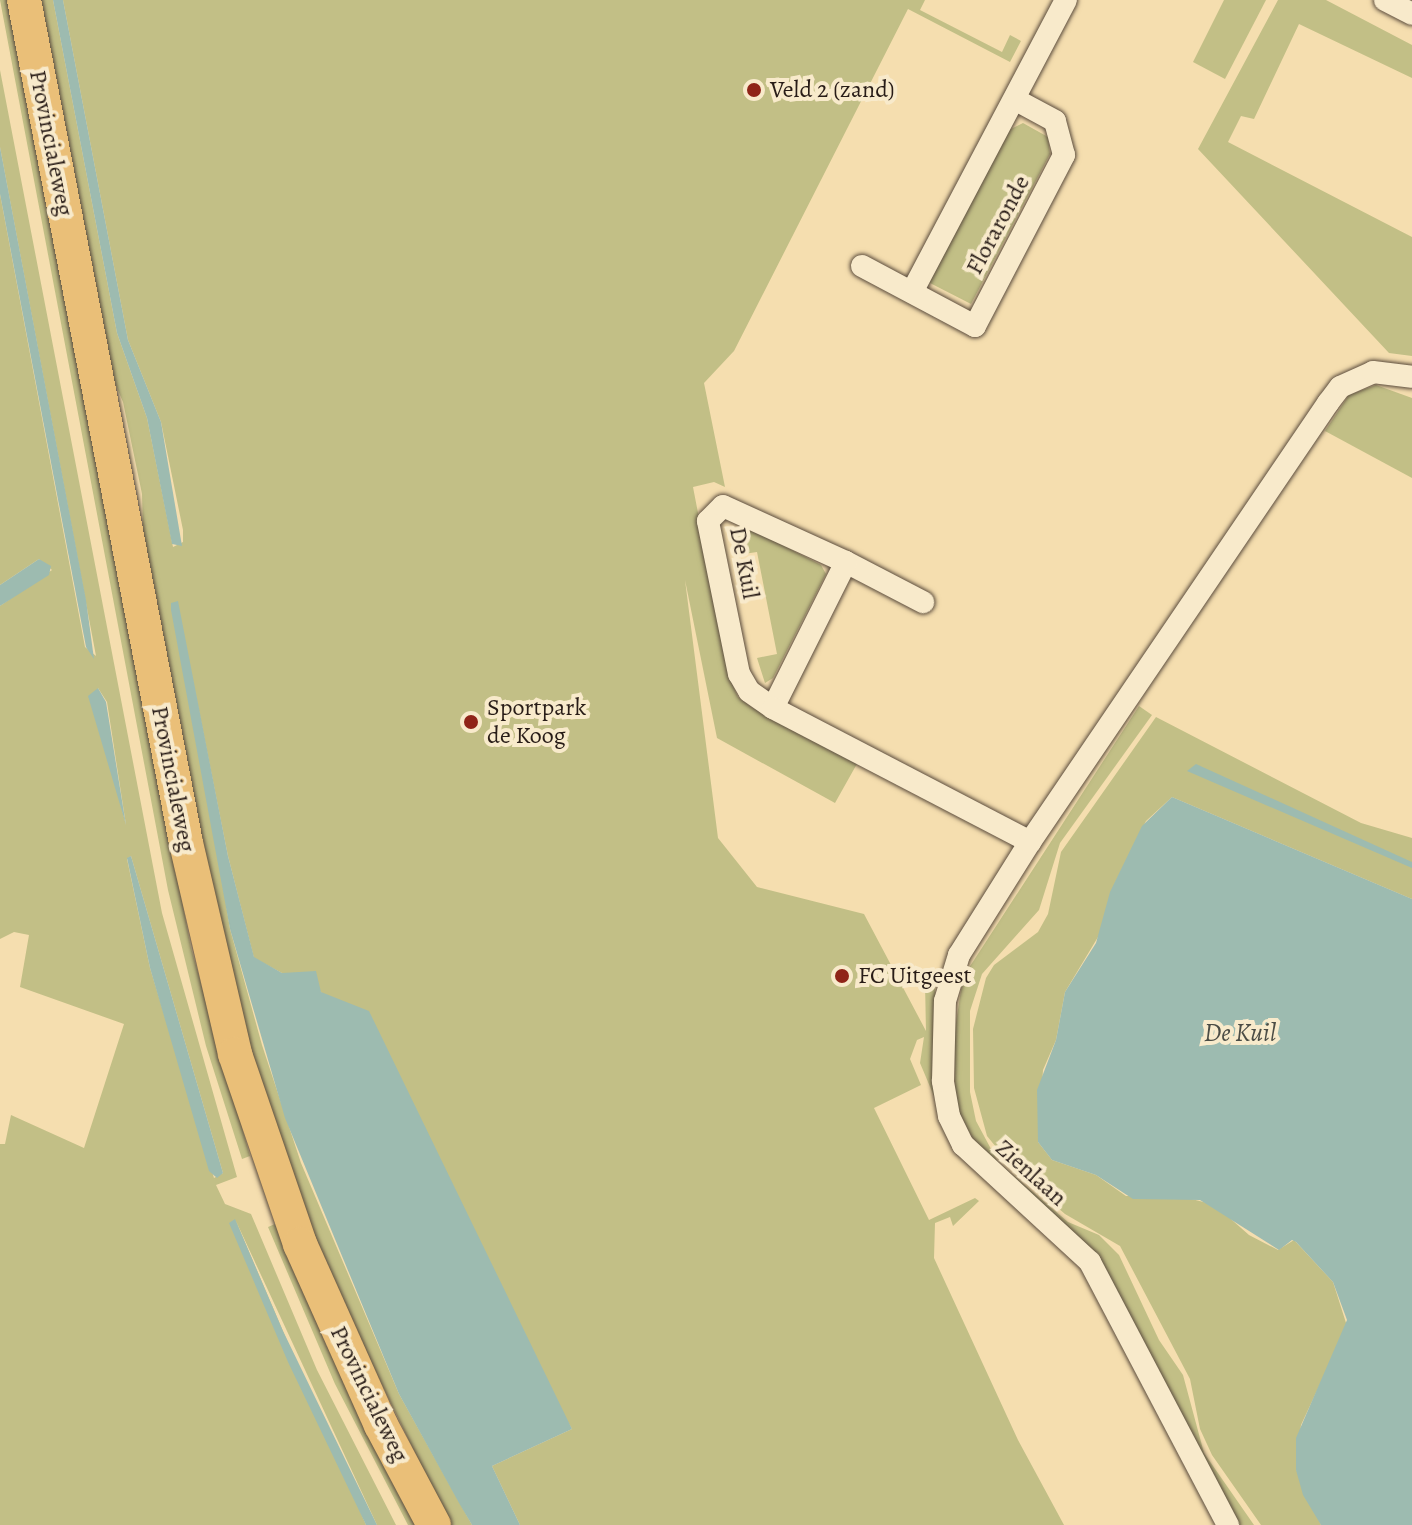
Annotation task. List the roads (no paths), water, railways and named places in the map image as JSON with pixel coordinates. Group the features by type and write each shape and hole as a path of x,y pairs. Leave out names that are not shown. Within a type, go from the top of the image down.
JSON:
{"main road":[{"name":"Provincialeweg","path":"24,0 186,843 231,1041 300,1244 381,1425 434,1525"}],"street":[{"name":"Floraronde","path":"912,292 1016,100 1066,0"},
{"path":"1385,0 1412,14"},
{"name":"Floraronde","path":"862,266 975,326 1064,155 1055,121 1016,100"},
{"path":"1030,842 1340,387 1373,372 1412,377"},
{"name":"De Kuil","path":"923,602 736,509 723,506 708,521 739,674 749,691 773,708 1030,842"},
{"path":"773,708 846,562"},
{"name":"Zienlaan","path":"1030,842 950,976 943,1081 949,1116 977,1160 1090,1262 1228,1525"}],"water":[{"path":"53,0 63,0 128,340 161,422 182,546 172,544 147,418 117,333"},
{"path":"0,147 86,600 94,659 86,647 0,194"},
{"path":"39,559 51,566 49,575 0,606 0,585"},
{"path":"178,601 228,856 254,957 282,973 316,971 321,992 369,1011 572,1429 492,1466 520,1525 472,1525 459,1503 399,1394 285,1118 230,929 171,610 171,603"},
{"path":"98,688 106,702 126,825 88,696"},
{"path":"1196,764 1412,862 1412,868 1187,771"},
{"name":"De Kuil","path":"1172,797 1412,899 1412,1525 1321,1525 1303,1495 1296,1470 1296,1438 1347,1320 1333,1282 1296,1242 1292,1240 1279,1250 1200,1200 1133,1199 1096,1175 1052,1160 1038,1142 1037,1090 1056,1040 1065,992 1096,943 1110,892 1142,826"},
{"path":"131,856 223,1173 217,1178 209,1171 150,968 127,858"},
{"path":"235,1219 283,1331 377,1525 366,1525 288,1362 229,1223"}],"place":[{"name":"Veld 2 (zand)","path":"754,90"},
{"name":"Sportpark de Koog","path":"471,722"},
{"name":"FC Uitgeest","path":"842,976"}]}
